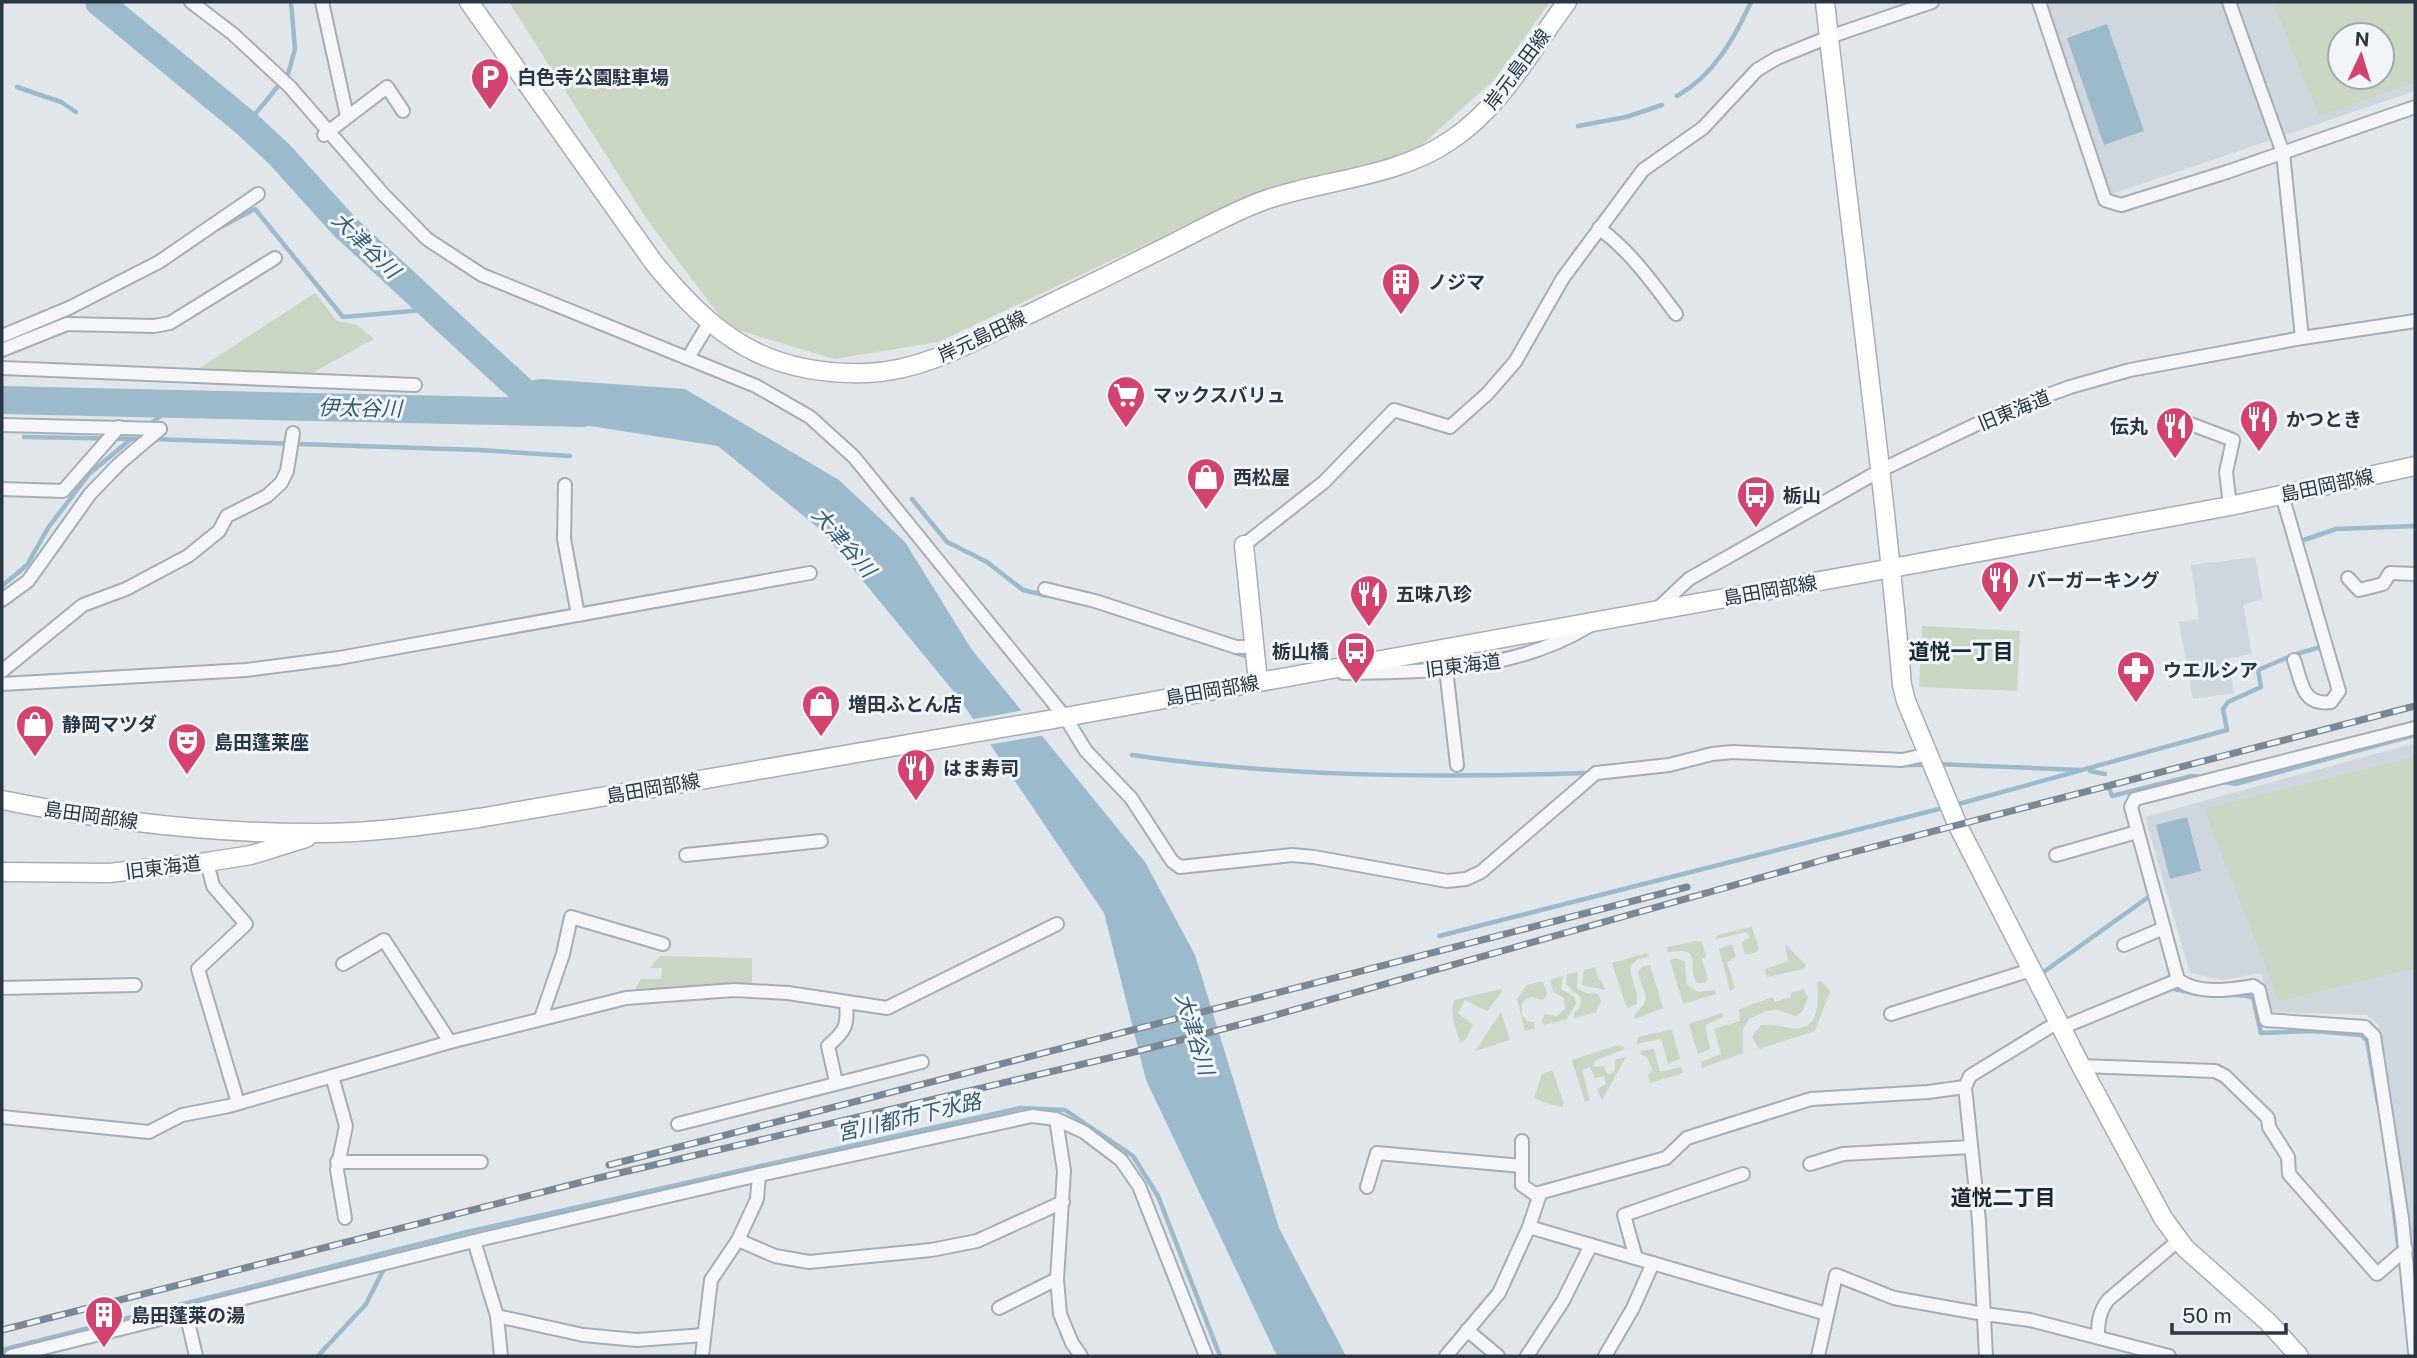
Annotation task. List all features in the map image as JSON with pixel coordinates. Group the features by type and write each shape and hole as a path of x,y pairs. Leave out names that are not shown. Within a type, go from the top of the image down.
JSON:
{"street":[{"path":"191,2 233,34 290,88 326,133 427,239 482,275 756,386 810,417 854,457 1086,751 1132,798 1172,861 1180,867 1292,855 1447,881 1466,879 1481,872 1596,773 1669,765 1712,754 1733,752 1932,760"},
{"path":"322,2 347,116"},
{"name":"岸元島田線","path":"468,2 653,263 709,323 728,338 779,362 811,370 869,373 894,370 943,356 1267,199 1387,168 1432,152 1465,130 1485,112 1512,81 1567,2"},
{"path":"1825,2 1881,470 1902,685 1906,701 1950,805 2031,970 2142,1184 2185,1248 2268,1322 2299,1356"},
{"path":"1258,682 1244,545 1324,482 1394,410 1450,427 1487,394 1515,362 1563,278 1643,170 1703,128 1757,70 1777,58 1829,37 1932,2"},
{"path":"2039,2 2105,200 2121,205 2415,107"},
{"path":"2229,2 2283,153 2302,338"},
{"path":"326,133 387,87 403,111"},
{"path":"2,336 69,308 159,262 258,194"},
{"path":"1599,228 1633,258 1676,314"},
{"path":"2,350 67,324 154,326 170,323 275,258"},
{"name":"旧東海道","path":"1656,610 1689,579 1881,470 2002,412 2070,387 2130,370 2302,338 2415,321"},
{"path":"688,358 709,323"},
{"path":"2,368 415,385"},
{"path":"2188,423 2233,440 2226,472 2230,506"},
{"path":"2,425 160,429 120,463 90,494 28,581 2,600"},
{"path":"2,489 64,491 123,427"},
{"path":"2,671 83,605 126,589 188,556 219,531 227,516 267,496 281,482 287,471 293,433"},
{"name":"島田岡部線","path":"2,800 68,814 209,830 321,833 401,828 479,818 1060,718 1892,568 2230,506 2415,466"},
{"path":"565,485 564,539 578,615"},
{"path":"2282,495 2339,691 2331,702 2311,701 2294,660"},
{"path":"2,684 259,668 339,658 810,573"},
{"path":"2348,578 2358,590 2384,584 2390,573 2415,574"},
{"path":"1045,589 1095,601 1237,647 1254,647"},
{"name":"旧東海道","path":"1318,671 1392,673 1447,669 1506,660 1576,634 1599,620"},
{"path":"1447,669 1457,765"},
{"path":"2415,728 2135,800 2131,807 2160,930 2178,980 2186,985 2219,991 2253,986 2259,990 2266,1020 2364,1027 2374,1036 2409,1219 2406,1249 2415,1352"},
{"path":"2056,855 2137,832"},
{"name":"旧東海道","path":"2,872 109,873 208,862 251,855 321,833"},
{"path":"686,855 821,841"},
{"path":"208,862 213,886 246,924 198,969 239,1103"},
{"path":"541,1018 563,954 571,917 663,944"},
{"path":"2,1116 149,1132 182,1115 239,1103 450,1042 626,998 734,990 788,993 887,1008 1057,924"},
{"path":"2124,944 2160,930"},
{"path":"344,964 384,940 450,1042"},
{"path":"1891,1014 2031,970"},
{"path":"1986,1356 1979,1221 1965,1087 1970,1076 2060,1025 2178,980"},
{"path":"2,988 135,985"},
{"path":"836,1082 828,1046 848,1023 846,1002"},
{"path":"678,1124 922,1062"},
{"path":"2081,1066 2215,1071 2225,1076 2268,1118 2269,1127 2288,1157 2289,1174 2377,1273 2406,1249"},
{"path":"332,1076 346,1126 337,1162 345,1219"},
{"path":"1535,1194 1666,1158 1687,1138 1811,1099 1928,1093 1965,1087"},
{"path":"11,1356 474,1241 994,1122 1032,1116 1056,1119 1084,1132 1121,1160 1139,1186 1206,1356"},
{"path":"1056,1119 1064,1171 1057,1279 1060,1314 1072,1343 1081,1356"},
{"path":"1446,1356 1499,1293 1529,1227 1539,1196 1522,1185 1522,1141"},
{"path":"1810,1164 1843,1154 1971,1147"},
{"path":"1367,1187 1377,1153 1522,1166"},
{"path":"337,1162 481,1161"},
{"path":"1636,1258 1624,1215 1743,1174"},
{"path":"702,1356 711,1280 738,1240 757,1199 759,1175"},
{"path":"738,1240 775,1256 809,1262 931,1250 977,1241 1063,1202"},
{"path":"1529,1227 1827,1314"},
{"path":"2098,1337 2101,1309 2108,1300 2179,1240"},
{"path":"474,1241 497,1316 501,1356"},
{"path":"1527,1356 1563,1301 1591,1245"},
{"path":"1605,1356 1633,1308 1653,1263"},
{"path":"1818,1356 1836,1275 1894,1298 2030,1320 2169,1356"},
{"path":"999,1308 1057,1279"},
{"path":"186,1314 196,1356"},
{"path":"497,1316 583,1335 636,1340 704,1335"},
{"path":"1467,1330 1498,1356"}],"shaded area":[{"path":"2047,2 2415,2 2415,91 2109,195"},
{"path":"2255,557 2263,599 2243,605 2252,654 2229,658 2234,693 2193,699 2179,622 2199,619 2191,565"},
{"path":"2415,743 2415,1256 2378,1024 2366,1015 2272,1012 2261,973 2223,980 2190,973 2145,817"}],"green space":[{"path":"509,2 1550,2 1494,80 1415,151 1306,179 1204,217 938,342 834,359 728,327 646,218"},
{"path":"2273,2 2415,2 2415,82 2396,89 2396,21 2326,21 2326,91 2390,91 2319,116"},
{"path":"315,293 337,321 357,325 374,339 310,374 197,370"},
{"path":"1922,626 2020,631 2017,691 1919,687"},
{"path":"2415,757 2415,968 2279,1001 2204,809"},
{"path":"1752,927 1759,949 1757,952 1745,955 1742,942 1750,938 1747,932 1716,939 1717,935"},
{"path":"1702,942 1706,957 1702,959 1708,979 1705,983 1697,983 1691,955 1680,951 1668,952 1667,947"},
{"path":"1732,944 1736,957 1727,962 1735,988 1730,991 1719,949"},
{"path":"1785,944 1806,965 1804,969 1767,977 1765,969 1788,961"},
{"path":"1647,953 1649,957 1638,959 1631,965 1637,1004 1627,1008 1612,963"},
{"path":"660,956 752,958 752,985 634,992 641,979 661,979 662,968 650,968"},
{"path":"1676,958 1685,962 1686,984 1698,992 1715,990 1716,994 1683,1004 1670,960"},
{"path":"1650,965 1663,1008 1635,1019 1634,1015 1646,998 1638,972 1642,967"},
{"path":"1595,967 1605,990 1582,985 1584,970"},
{"path":"1578,972 1577,988 1586,993 1598,994 1601,1001 1596,1012 1574,1018 1581,998 1566,984 1567,974"},
{"path":"1563,976 1561,989 1575,997 1576,1003 1567,1019 1544,1025 1542,1022 1545,1014 1557,1016 1565,1009 1564,998 1553,992 1550,980"},
{"path":"1543,981 1547,994 1543,1000 1532,997 1522,1004 1522,1015 1527,1021 1534,1022 1535,1028 1525,1031 1517,999 1527,985"},
{"path":"1821,981 1830,991 1815,1031 1759,1049 1752,1037 1761,1025 1800,1028 1812,1021 1817,1007 1817,982"},
{"path":"1803,989 1808,997 1802,1012 1796,1016 1777,1010 1766,1011 1749,1019 1743,1030 1743,1053 1702,1068 1701,1062 1721,1054 1714,1029 1740,1021 1739,1009 1773,997 1775,1002 1791,997 1791,993"},
{"path":"1503,990 1487,1011 1465,1000 1458,1013 1473,1025 1465,1040 1460,1042 1453,1016 1454,1000"},
{"path":"1501,1012 1510,1040 1475,1051"},
{"path":"1722,1013 1723,1017 1705,1025 1710,1049 1698,1054 1689,1024"},
{"path":"1672,1030 1680,1059 1668,1064 1661,1039 1637,1044 1638,1037"},
{"path":"1618,1045 1625,1049 1594,1061 1593,1067 1604,1066 1608,1075 1615,1071 1615,1060 1626,1057 1602,1100 1597,1089 1606,1084 1604,1076 1595,1078 1590,1067 1582,1070 1590,1100 1585,1102 1572,1061"},
{"path":"1654,1049 1660,1072 1681,1067 1683,1073 1650,1083 1648,1074 1653,1071 1647,1057 1640,1054 1642,1051"},
{"path":"1552,1070 1564,1103 1562,1107 1534,1098 1542,1074"}],"water":[{"path":"2107,24 2144,131 2104,145 2067,38"},
{"path":"541,379 685,389 839,480 905,542 972,650 1145,862 1195,955 1279,1228 1346,1356 1277,1356 1146,1080 1104,913 959,698 822,531 718,446 577,424 544,411 515,383"},
{"path":"2187,817 2201,871 2170,879 2156,825"}],"pier":[{"path":"1025,710 1046,735 987,745 969,720"}],"waterway":[{"name":"大津谷川","path":"99,2 247,124 280,155 345,227 542,409"},
{"path":"247,124 288,74 295,49 291,2"},
{"path":"1677,96 1702,78 1722,55 1751,2"},
{"path":"17,87 61,102 76,112"},
{"path":"1578,126 1626,117 1662,105"},
{"path":"217,229 255,209 343,317 435,309"},
{"name":"伊太谷川","path":"2,400 583,413"},
{"path":"149,425 176,404"},
{"path":"24,437 142,439"},
{"path":"2,586 27,565 48,528 89,474 131,439"},
{"path":"151,439 479,450 570,456"},
{"path":"912,499 947,542 987,562 1023,590 1048,596"},
{"path":"2302,545 2301,541 2336,529 2415,526"},
{"path":"1955,805 2227,730 2223,709 2228,702 2261,687 2258,670 2293,655 2324,646"},
{"path":"1233,652 1246,656"},
{"path":"2224,782 2235,784 2415,735"},
{"path":"1132,755 1300,772 1414,775 1584,773"},
{"path":"1936,764 2081,770"},
{"path":"1904,765 1927,765"},
{"path":"2090,771 2105,774"},
{"path":"2109,788 2112,796 2192,776 2201,777"},
{"path":"1439,936 1947,807"},
{"path":"2045,971 2150,896 2150,899"},
{"path":"2174,985 2175,989 2197,994"},
{"path":"2206,995 2243,995 2253,998 2261,1033 2312,1031 2361,1035 2367,1040 2378,1103"},
{"name":"宮川都市下水路","path":"2,1350 467,1232 1020,1108 1065,1110 1133,1156 1158,1196 1220,1356"},
{"path":"2391,1188 2399,1252"},
{"path":"318,1356 366,1304 393,1251"}],"railway":[{"path":"2,1330 594,1179 1130,1053 1265,1018 1823,860 2415,706"},
{"path":"609,1165 1687,887"}],"place":[{"name":"白色寺公園駐車場","path":"490,111"},
{"name":"ノジマ","path":"1401,316"},
{"name":"マックスバリュ","path":"1126,429"},
{"name":"かつとき","path":"2259,453"},
{"name":"伝丸","path":"2175,460"},
{"name":"西松屋","path":"1206,511"},
{"name":"栃山","path":"1756,529"},
{"name":"バーガーキング","path":"2000,614"},
{"name":"五味八珍","path":"1369,628"},
{"name":"栃山橋","path":"1356,685"},
{"name":"ウエルシア","path":"2136,704"},
{"name":"増田ふとん店","path":"821,738"},
{"name":"静岡マツダ","path":"35,758"},
{"name":"島田蓬莱座","path":"187,776"},
{"name":"はま寿司","path":"916,802"},
{"name":"島田蓬莱の湯","path":"104,1349"}],"district":[{"name":"道悦一丁目","path":"1961,651"},
{"name":"道悦二丁目","path":"2003,1197"}]}
